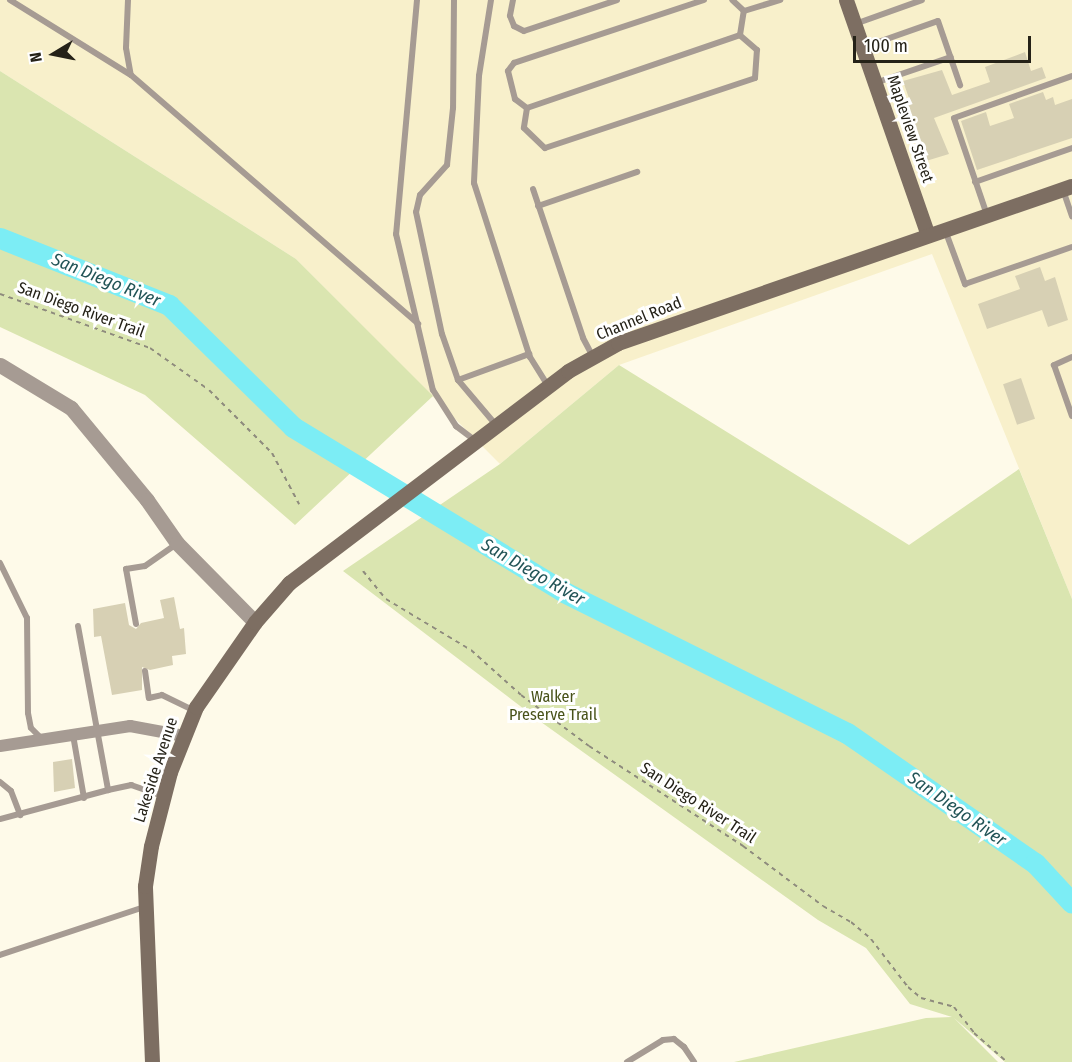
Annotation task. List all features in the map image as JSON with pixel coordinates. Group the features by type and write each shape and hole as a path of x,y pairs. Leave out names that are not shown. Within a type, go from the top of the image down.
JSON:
{"main road":[{"name":"Mapleview Street","path":"846,0 928,235"},
{"name":"Channel Road","path":"255,622 289,584 338,544 548,387 618,343 843,268 928,235 1067,187"},
{"name":"Lakeside Avenue","path":"152,1062 145,907 151,846 164,796 194,711 255,622"}],"street":[{"path":"0,364 71,408 147,500 177,543 255,622"},
{"path":"3,741 43,739 130,726 184,736"}],"lane":[{"path":"10,0 131,75 418,325"},
{"path":"128,0 126,48 131,75"},
{"path":"417,0 395,222 438,402 456,426 477,441"},
{"path":"454,0 453,108 447,165 420,195 417,212 442,334 458,380 497,426"},
{"path":"491,0 479,76 474,183 529,354 548,387"},
{"path":"513,0 510,16 514,26 524,31 617,0"},
{"path":"527,108 515,99 510,87 508,71 514,63 704,0"},
{"path":"732,0 744,11"},
{"path":"744,11 780,0"},
{"path":"854,24 922,0"},
{"path":"740,35 744,11"},
{"path":"862,47 938,21 960,85"},
{"path":"527,108 740,35"},
{"path":"527,108 524,128 545,148 755,78 757,50 740,35"},
{"path":"875,83 951,57"},
{"path":"987,215 954,118 1072,76"},
{"path":"975,182 1072,148"},
{"path":"538,206 637,172"},
{"path":"1067,187 1072,216"},
{"path":"533,189 583,338 593,357"},
{"path":"945,229 965,284 1072,247"},
{"path":"458,380 529,354"},
{"path":"1072,357 1054,365 1072,416"},
{"path":"136,624 126,569 145,566 177,543"},
{"path":"0,563 27,618 28,713 31,728 43,739"},
{"path":"78,626 108,790"},
{"path":"145,671 150,698 162,695 194,711"},
{"path":"73,735 84,798"},
{"path":"0,782 11,791 20,815"},
{"path":"0,819 131,785 164,796"},
{"path":"0,955 145,907"},
{"path":"627,1062 663,1040 674,1039 684,1047 694,1062"}],"path":[{"name":"San Diego River Trail","path":"0,294 150,348 209,390 272,453 299,504"},
{"name":"San Diego River Trail","path":"363,572 386,599 471,650 521,695 589,746 743,846 823,906 851,922 871,939 908,987 921,999 954,1007 974,1033 1007,1062"}],"shaded area":[{"path":"0,0 1072,0 1072,599 932,254 619,365 500,464 296,259 0,71"}],"green space":[{"path":"0,71 296,259 433,396 295,525 145,395 0,327"},
{"name":"Walker Preserve Trail","path":"619,365 909,545 1019,469 1072,599 1072,1062 1005,1062 954,1018 998,1062 734,1062 926,1018 952,1017 910,1004 866,948 818,920 541,722 343,571 500,464"}],"building":[{"path":"1025,52 1031,71 1042,67 1046,78 934,118 949,154 926,161 910,115 903,118 900,108 911,104 903,81 942,70 952,95 990,82 985,67"},
{"path":"1043,92 1046,100 1053,97 1055,105 1072,99 1072,138 977,170 961,121 986,112 990,126 1014,118 1009,104"},
{"path":"1040,267 1045,281 1055,277 1068,320 1048,327 1042,310 987,329 978,304 1020,289 1015,276"},
{"path":"1021,378 1035,419 1017,425 1003,384"},
{"path":"174,597 180,629 184,628 186,654 172,656 173,665 150,670 142,667 142,690 112,695 101,636 94,637 93,609 125,603 129,625 136,629 141,623 164,618 160,600"},
{"path":"72,759 75,788 54,792 53,762"}],"waterway":[{"name":"San Diego River","path":"0,238 169,305 293,427 564,592 847,733 1035,863 1072,903"}]}
